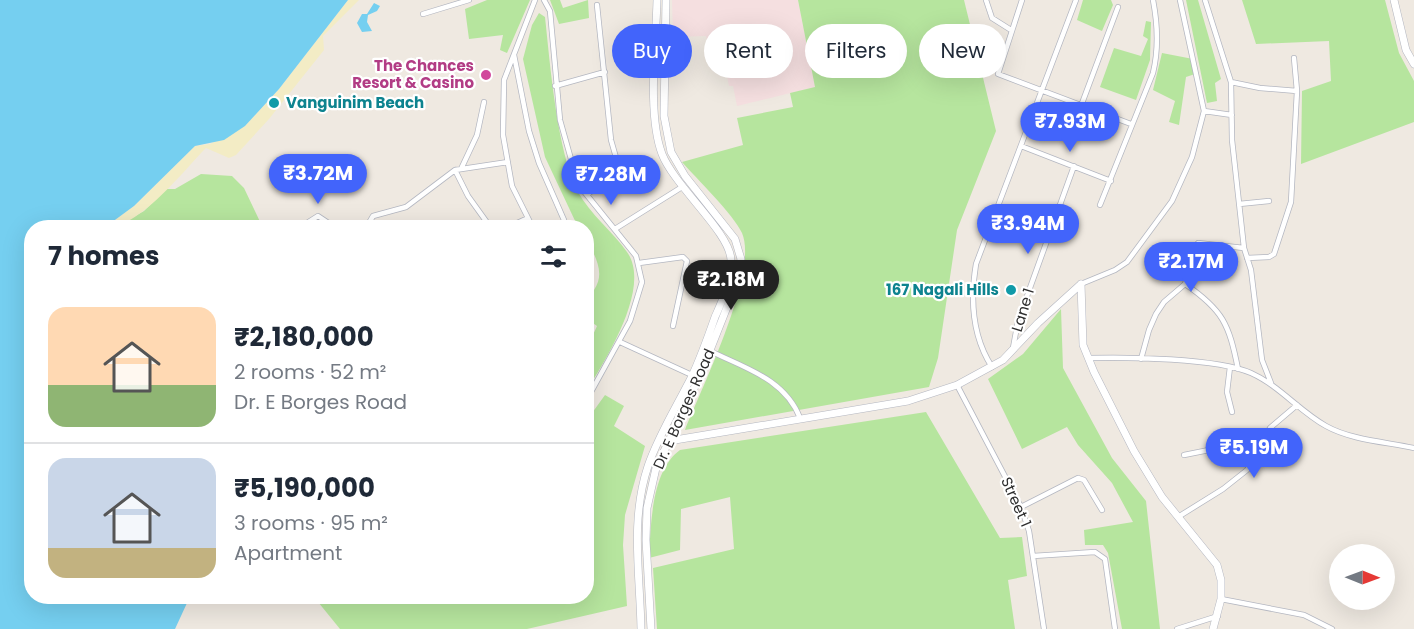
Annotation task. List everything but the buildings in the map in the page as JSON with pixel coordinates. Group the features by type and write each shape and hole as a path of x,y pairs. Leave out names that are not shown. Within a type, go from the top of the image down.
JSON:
{"main road":[{"name":"Dr. E Borges Road","path":"651,629 646,508 656,468 696,377 728,285 731,260 720,234 682,187 663,156 656,126 657,0"},
{"name":"Dr. E Borges Road","path":"641,629 636,539 638,507 648,466 671,413 696,377 710,351 735,287 741,259 735,239 685,176 668,142 664,116 666,0"},
{"path":"1394,0 1406,50 1414,64"},
{"path":"669,441 908,401 957,385 992,367 1012,353 1038,323 1082,284"},
{"path":"1082,284 1083,345 1088,358 1134,451 1162,497 1216,565 1221,580 1221,599 1213,629"}],"street":[{"path":"423,14 470,0"},
{"path":"526,219 512,186 503,135 504,80 535,0"},
{"path":"544,0 550,11 555,86 560,120 578,184 639,263 642,282 630,321 594,387"},
{"path":"986,0 992,18 1011,30"},
{"path":"1022,0 998,74 1040,92 1131,124"},
{"path":"992,367 981,350 973,309 976,264 1076,0"},
{"path":"1100,205 1153,73 1158,52 1158,25 1153,0"},
{"path":"1082,284 1127,262 1172,201 1192,157 1204,111 1180,0"},
{"path":"1205,0 1231,82 1244,248 1262,360 1271,383"},
{"path":"587,195 619,168 611,140 597,5"},
{"path":"1081,106 1118,7"},
{"path":"514,55 529,131 539,164 564,220"},
{"path":"1247,258 1274,254 1291,202 1297,91 1294,57"},
{"path":"555,86 605,72"},
{"path":"1231,82 1260,88 1297,91"},
{"path":"371,220 373,216 406,207 458,169 477,135 484,102"},
{"path":"1204,111 1232,115"},
{"path":"1021,146 1111,181"},
{"path":"458,169 508,162"},
{"name":"Lane 1","path":"1012,353 1018,321 1074,166"},
{"path":"458,169 468,196 485,220"},
{"path":"615,229 682,187"},
{"path":"1239,204 1269,201"},
{"path":"1141,359 1156,314 1185,284 1198,243 1244,248"},
{"path":"639,263 682,257 687,261 673,326"},
{"path":"1185,284 1205,297 1216,308 1225,323 1238,369"},
{"path":"620,342 696,377"},
{"path":"710,351 747,367 788,394 800,418"},
{"path":"1088,358 1141,359 1238,369 1271,383 1325,425 1342,432 1414,448"},
{"path":"1230,367 1227,392 1232,412"},
{"name":"Street 1","path":"957,385 1021,507 1029,531 1044,629"},
{"path":"1178,517 1237,480 1247,470 1270,428 1297,405"},
{"path":"1184,455 1224,447 1256,450"},
{"path":"1021,507 1078,477 1084,480 1102,510"},
{"path":"1033,556 1095,552 1101,554 1105,559 1115,626"},
{"path":"1221,599 1304,615 1332,629"},
{"path":"1178,629 1218,616"}],"shaded area":[{"path":"672,0 798,0 805,36 805,78 813,78 815,87 737,106 733,86 729,86 727,78 793,78 793,24 704,24 704,36 692,36 692,24 673,24"}],"green space":[{"path":"487,0 530,0 507,53 500,50 503,35 469,39 465,9"},
{"path":"550,0 560,0 563,8 588,0 589,18 559,24"},
{"path":"798,0 964,0 970,24 919,24 919,78 983,78 996,131 957,230 938,358 929,387 685,430 715,360 736,302 743,274 745,251 738,225 682,162 743,145 737,118 793,107 790,93 815,87 813,78 907,78 907,24 805,24 805,36"},
{"path":"1083,0 1111,0 1113,5 1102,31 1077,20"},
{"path":"1186,0 1198,0 1221,79 1215,83 1217,101 1207,103"},
{"path":"1242,0 1385,0 1399,53 1414,81 1414,122 1301,164 1302,91 1331,81 1329,41 1256,44"},
{"path":"539,13 545,17 560,131 571,175 578,192 627,252 633,267 634,284 624,322 594,378 594,333 597,326 594,324 594,290 599,274 594,255 594,220 574,220 545,157 523,59 532,25"},
{"path":"1146,21 1151,22 1150,60 1136,100 1100,87 1114,48 1141,56 1148,39 1143,36"},
{"path":"1162,53 1193,59 1195,74 1186,77 1179,125 1169,122 1175,101 1153,90"},
{"path":"201,174 232,176 244,188 259,220 128,220 144,211 166,189 175,189"},
{"path":"1061,309 1063,368 1112,458 1146,501 1160,629 1122,629 1108,553 1103,545 1085,545 1084,530 1133,522 1112,483 1078,445 1067,427 1022,449 988,379 1023,354"},
{"path":"605,395 624,406 614,426 645,446 625,515 623,545 627,606 527,629 340,629 320,604 594,604 594,410"},
{"path":"926,412 1000,538 1022,537 1027,576 1008,580 1015,629 657,629 653,568 734,549 730,497 681,509 680,550 649,558 652,515 658,485 670,459 680,450"}],"sand":[{"name":"Vanguinim Beach","path":"348,0 359,0 323,36 324,50 269,119 236,155 229,158 206,148 146,209 130,220 115,220 134,206 195,146 210,144 245,126 279,89"}],"water":[{"path":"0,0 348,0 279,89 245,126 224,140 195,146 134,206 115,220 24,220 24,604 187,604 175,629 0,629"},
{"path":"374,3 380,6 377,11 368,15 367,22 372,31 362,32 357,23 362,14 367,14"}],"place":[{"name":"The Chances Resort & Casino","path":"486,75"},
{"name":"Vanguinim Beach","path":"274,103"},
{"name":"167 Nagali Hills","path":"1011,290"}]}
